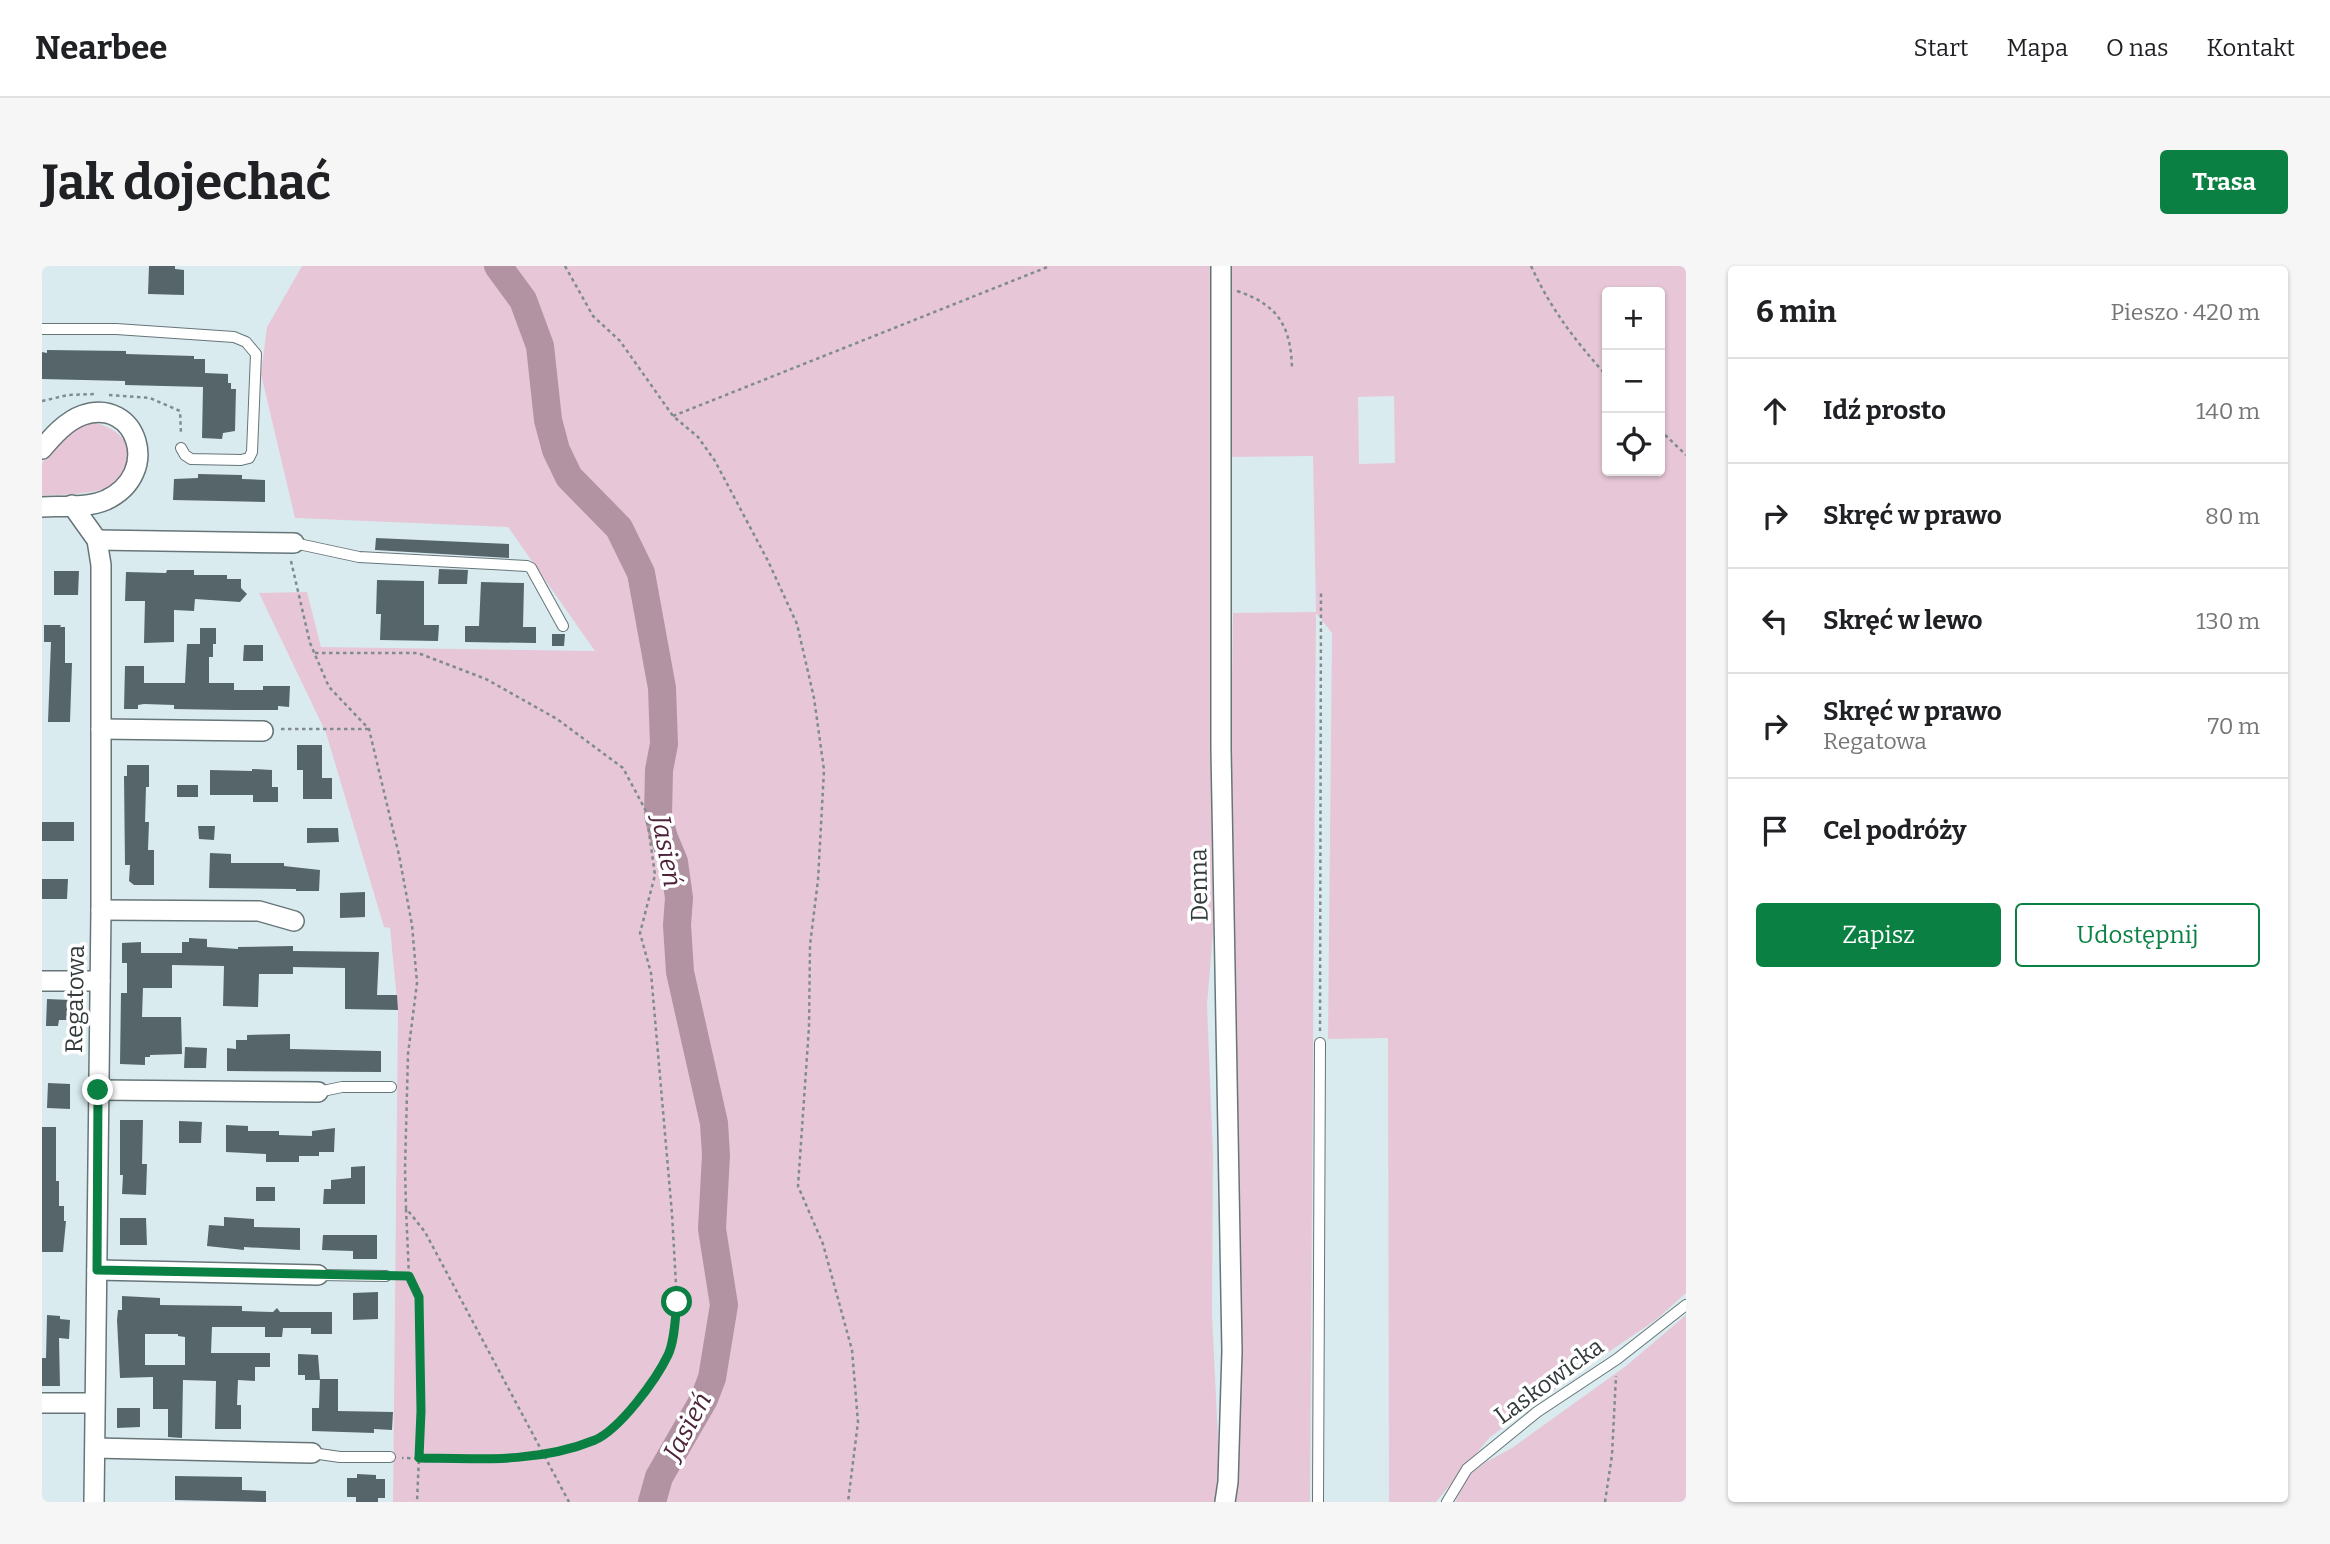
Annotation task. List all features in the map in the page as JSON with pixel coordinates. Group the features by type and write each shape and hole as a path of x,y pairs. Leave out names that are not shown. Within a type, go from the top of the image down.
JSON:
{"street":[{"name":"Denna","path":"1221,276 1221,749 1232,1351 1225,1502"},
{"path":"42,449 65,425 91,413 118,417 128,425 138,443 139,460 133,478 121,491 103,501 42,508"},
{"name":"Regatowa","path":"72,505 97,540 101,565 101,909 94,1502"},
{"path":"97,540 290,543"},
{"path":"101,729 263,731"},
{"path":"101,909 259,911 293,921"},
{"path":"42,981 100,981"},
{"path":"98,1090 318,1092"},
{"path":"97,1270 318,1275"},
{"path":"42,1403 94,1403"},
{"path":"95,1448 312,1453"}],"lane":[{"path":"42,329 183,333 234,337 246,342 256,354 252,452 249,458 191,459 181,448"},
{"path":"290,543 359,558 527,566 537,578 564,626"},
{"path":"1318,1502 1320,1043"},
{"path":"318,1092 342,1087 391,1087"},
{"path":"318,1275 386,1276"},
{"name":"Laskowicka","path":"1447,1502 1467,1469 1537,1412 1617,1359 1686,1305"},
{"path":"312,1453 340,1457 390,1457"}],"path":[{"path":"565,266 593,316 620,341 673,416 698,437 715,461 768,561 797,624 814,698 824,770 818,880 810,945 809,1027 798,1186 823,1244 852,1350 858,1422 848,1502"},
{"path":"673,416 1051,266"},
{"path":"1531,266 1548,301 1602,371"},
{"path":"1221,276 1275,312 1286,328 1291,344 1292,369"},
{"path":"1665,435 1686,455"},
{"path":"290,543 303,616 329,687 369,729 380,767 412,925 417,983 408,1054 406,1208 409,1276 419,1297 421,1411 417,1502"},
{"path":"1320,1043 1321,593"},
{"path":"315,653 418,653 486,679 557,719 623,768 646,811 655,875 640,933 651,972 677,1302 669,1353 636,1406 598,1439 545,1455 494,1460 390,1457"},
{"path":"263,731 285,728 369,729"},
{"path":"406,1208 425,1232 569,1502"},
{"path":"386,1276 409,1276"},
{"path":"1605,1502 1612,1455 1617,1359"}],"shaded area":[{"path":"302,266 1214,266 1222,823 1207,1005 1213,1155 1212,1315 1220,1480 1217,1502 393,1502 398,1010 390,928 384,927 326,733 259,593 307,592 321,647 595,651 508,527 295,518 261,374 267,327"},
{"path":"1227,266 1686,266 1686,1293 1657,1319 1490,1437 1436,1502 1389,1502 1388,1038 1328,1039 1332,633 1316,613 1310,1502 1233,1502 1238,1444 1239,1197 1230,814 1233,613 1316,612 1313,456 1227,457","holes":["1394,396 1395,463 1359,464 1358,397"]},
{"path":"96,423 115,431 127,444 130,460 127,469 109,487 83,493 42,496 42,463 72,432"},
{"path":"1686,1315 1686,1502 1455,1502 1468,1476 1486,1462 1512,1448 1626,1366"}],"building":[{"path":"149,266 175,266 175,269 184,270 184,295 148,294"},
{"path":"47,350 126,351 126,354 194,356 194,359 205,359 205,373 228,374 231,389 236,389 235,431 223,433 222,439 202,438 203,387 125,385 125,381 42,379 42,352 47,353"},
{"path":"198,474 242,475 242,479 265,480 265,502 173,500 174,479 198,478"},
{"path":"376,538 509,544 509,558 375,550"},
{"path":"439,569 468,570 467,584 438,584"},
{"path":"167,570 194,570 194,575 227,575 227,579 241,579 241,588 247,594 240,602 195,599 194,611 174,610 174,642 144,643 145,601 125,601 126,572 166,573"},
{"path":"54,571 79,571 78,595 54,595"},
{"path":"377,580 424,581 424,625 439,625 438,641 380,640 381,614 376,614"},
{"path":"481,582 524,583 523,627 536,627 536,643 465,642 465,626 479,626"},
{"path":"44,625 65,627 65,663 72,663 70,722 48,722 51,642 44,642"},
{"path":"200,628 216,628 213,657 209,657 209,683 234,683 234,690 290,686 289,707 278,706 278,710 174,709 174,705 144,704 138,705 138,709 124,709 125,666 144,666 144,683 185,683 187,644 200,644"},
{"path":"552,634 565,634 564,646 552,646"},
{"path":"244,645 263,645 263,661 243,661"},
{"path":"297,745 322,745 322,778 332,778 332,799 303,799 303,770 297,770"},
{"path":"127,765 149,765 145,822 149,822 148,850 154,850 154,885 134,885 129,881 130,865 125,865 124,776 127,776"},
{"path":"210,770 272,770 272,787 278,787 278,802 253,802 253,795 210,795"},
{"path":"177,785 198,785 198,797 177,797"},
{"path":"42,822 74,822 74,841 42,841"},
{"path":"198,826 215,826 214,840 199,839"},
{"path":"307,828 338,828 339,842 307,843"},
{"path":"210,853 231,854 231,863 284,863 284,866 320,870 319,891 209,888"},
{"path":"42,879 68,879 67,899 42,899"},
{"path":"365,892 365,917 340,918 340,893"},
{"path":"189,938 207,939 207,947 238,949 293,946 293,951 379,952 377,995 397,995 398,1010 345,1009 345,968 293,967 293,974 259,974 258,1007 223,1006 224,966 172,965 172,988 143,988 142,1017 181,1017 182,1054 150,1055 145,1057 145,1065 120,1064 121,993 127,993 127,963 122,963 122,943 141,942 141,953 182,953 182,942 189,942"},
{"path":"47,999 70,1000 69,1020 59,1020 58,1026 46,1026"},
{"path":"290,1034 290,1049 381,1051 381,1072 227,1071 227,1048 236,1049 236,1040 247,1040 247,1035"},
{"path":"185,1047 207,1048 206,1068 184,1068"},
{"path":"48,1083 70,1084 70,1109 47,1108"},
{"path":"120,1120 143,1120 142,1164 147,1164 146,1195 122,1194"},
{"path":"179,1121 202,1122 201,1143 179,1143"},
{"path":"226,1125 248,1126 248,1131 279,1131 279,1135 312,1136 312,1131 335,1128 334,1152 319,1152 319,1156 299,1156 299,1162 266,1162 266,1154 226,1152"},
{"path":"42,1127 56,1127 56,1181 59,1181 59,1206 64,1206 66,1221 63,1252 42,1252"},
{"path":"365,1166 365,1204 323,1204 324,1189 331,1189 331,1180 351,1178 351,1167"},
{"path":"256,1187 275,1187 275,1201 256,1201"},
{"path":"224,1217 254,1219 254,1227 300,1228 300,1250 244,1247 244,1250 207,1246 209,1225 224,1226"},
{"path":"120,1218 146,1218 147,1245 120,1245"},
{"path":"323,1235 377,1235 377,1259 353,1259 353,1251 322,1250"},
{"path":"378,1292 378,1319 353,1320 353,1293"},
{"path":"122,1296 160,1298 160,1305 242,1306 242,1311 273,1312 277,1308 280,1312 332,1312 332,1334 311,1334 311,1328 283,1328 282,1337 265,1337 265,1327 212,1327 211,1353 270,1353 270,1367 255,1367 255,1381 238,1380 237,1405 241,1405 241,1429 215,1429 216,1381 183,1380 182,1438 168,1437 168,1409 153,1409 153,1377 120,1378 117,1320 118,1310 122,1310","holes":["145,1334 178,1334 185,1337 185,1365 145,1365"]},
{"path":"47,1315 70,1320 69,1339 59,1338 60,1386 42,1386"},
{"path":"298,1354 318,1355 320,1380 305,1380 305,1375 298,1375"},
{"path":"320,1379 338,1379 338,1411 393,1412 392,1430 374,1429 374,1433 312,1431 312,1408 319,1408"},
{"path":"117,1408 140,1408 140,1427 117,1428"},
{"path":"357,1474 376,1475 376,1479 385,1479 385,1498 378,1498 378,1502 356,1502 356,1497 347,1497 347,1478 357,1478"},
{"path":"175,1476 242,1477 242,1490 266,1491 266,1502 175,1500"}],"waterway":[{"name":"Jasień","path":"498,266 523,300 540,346 548,420 556,450 569,477 619,528 641,573 662,688 664,744 659,770 658,815 674,862 679,898 677,925 680,972 714,1123 716,1155 712,1229 724,1305 712,1378 704,1399 659,1477 652,1502"}],"route":[{"path":"98,1090 97,1270 409,1276 419,1297 419,1458 494,1460 545,1455 598,1439 636,1406 669,1353 677,1302"}]}
